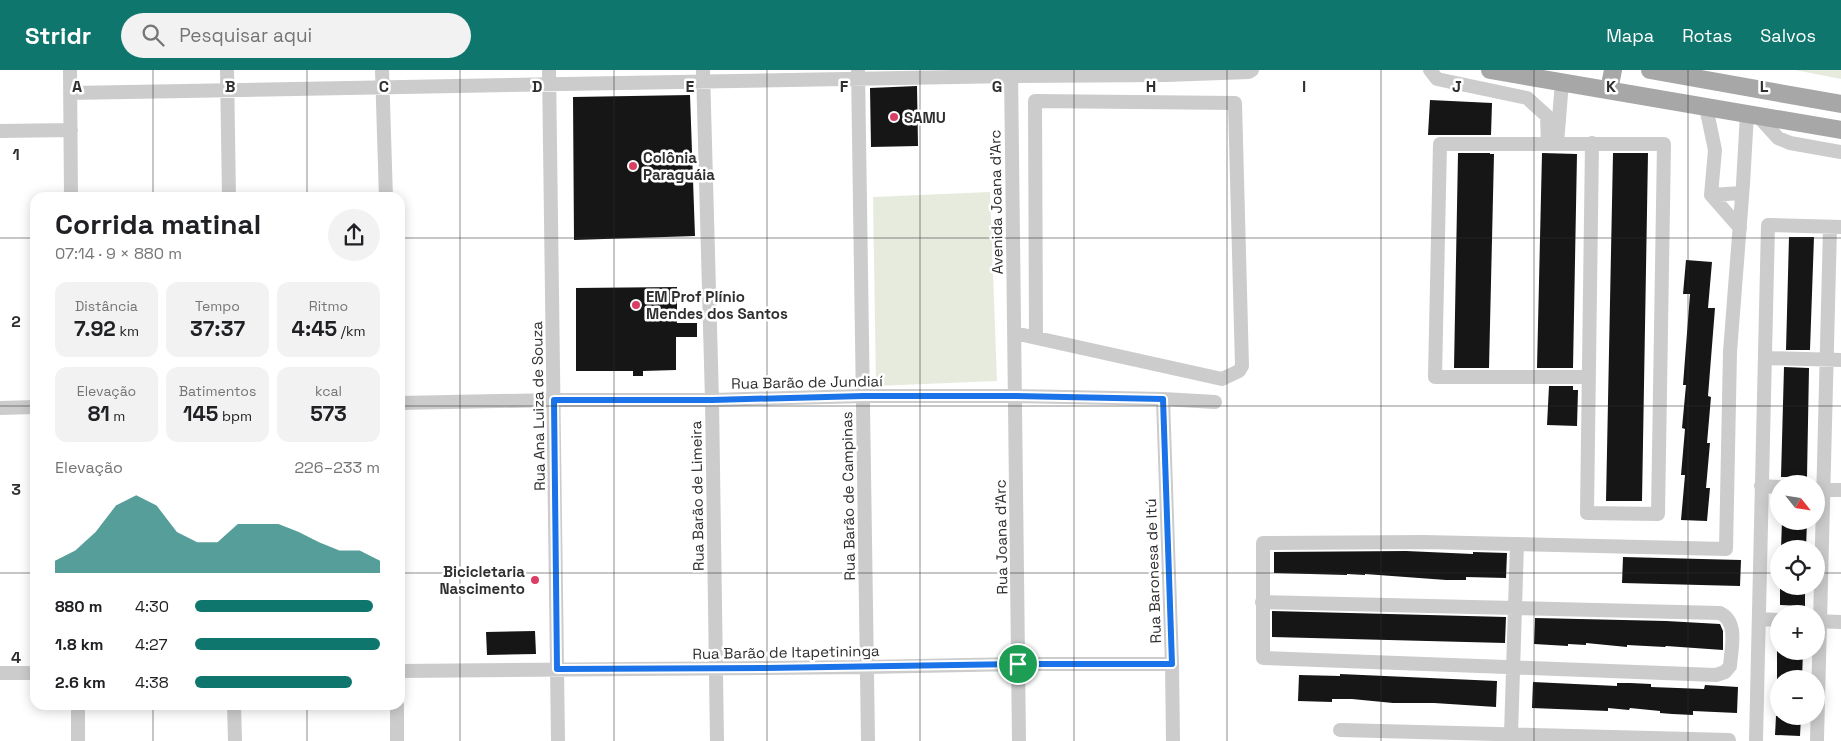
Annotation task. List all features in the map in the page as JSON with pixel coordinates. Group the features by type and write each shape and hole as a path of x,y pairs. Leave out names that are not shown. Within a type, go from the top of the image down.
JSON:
{"main road":[{"path":"1490,70 1839,130"},
{"path":"1609,90 1613,70"},
{"path":"1650,70 1841,104"}],"street":[{"path":"70,70 71,192"},
{"path":"227,70 229,192"},
{"path":"382,70 386,192"},
{"name":"Rua Ana Luiza de Souza","path":"549,70 558,741"},
{"path":"70,93 550,85 703,76 1249,72 1252,70"},
{"path":"1430,70 1436,79 1527,98 1546,116 1553,143"},
{"name":"Avenida Joana d'Arc","path":"1011,73 1014,333"},
{"name":"Rua Barão de Campinas","path":"858,75 868,741"},
{"name":"Rua Barão de Limeira","path":"703,76 712,400 717,741"},
{"path":"1553,143 1562,82"},
{"path":"1014,333 1222,379 1239,371 1242,366 1235,102 1035,102 1036,337"},
{"path":"1706,107 1715,150 1711,194 1740,228"},
{"path":"1752,115 1778,138 1790,143 1837,151 1839,130"},
{"path":"1262,602 1720,613 1727,616 1733,626 1730,666 1725,672 1716,675 1263,658 1262,602 1263,543 1424,542 1726,549 1730,352 1742,194 1752,115"},
{"path":"0,132 71,130"},
{"path":"1589,377 1435,377 1440,144 1592,143 1664,144 1658,514 1587,513 1589,377 1592,143"},
{"path":"1711,194 1742,194"},
{"path":"1756,740 1768,225 1836,227 1834,360 1822,475"},
{"name":"Rua Joana d'Arc","path":"1014,333 1019,741"},
{"path":"1765,358 1834,360"},
{"name":"Rua Barão de Jundiaí","path":"405,403 712,400 863,396 1015,396 1215,402"},
{"name":"Rua Baronesa de Itú","path":"1163,399 1173,741"},
{"path":"0,408 30,407"},
{"path":"1761,486 1770,486"},
{"path":"1825,489 1841,490"},
{"path":"1818,605 1819,530"},
{"path":"1511,734 1517,544"},
{"path":"1759,619 1770,620"},
{"path":"1825,621 1841,622"},
{"path":"1817,740 1818,660"},
{"name":"Rua Barão de Itapetininga","path":"405,671 1172,664"},
{"path":"0,673 30,673"},
{"path":"78,710 78,741"},
{"path":"234,710 235,741"},
{"path":"397,710 397,741"},
{"path":"1340,730 1729,740"}],"shaded area":[{"path":"1795,70 1841,70 1841,79"},
{"path":"990,192 997,381 876,386 873,197"}],"building":[{"name":"SAMU","path":"917,86 918,146 871,147 870,88"},
{"name":"Colônia Paraguáia","path":"690,95 695,236 574,240 573,97"},
{"path":"1430,100 1492,103 1491,135 1428,135"},
{"path":"1458,153 1494,154 1489,368 1454,368"},
{"path":"1542,153 1577,154 1573,368 1537,368"},
{"path":"1613,153 1648,153 1642,501 1606,501"},
{"path":"1789,237 1814,237 1810,350 1786,350"},
{"path":"1686,260 1712,262 1708,308 1715,308 1708,396 1711,397 1707,443 1710,443 1706,488 1710,488 1707,521 1681,520 1685,475 1681,475 1685,429 1682,428 1686,385 1683,385 1690,294 1683,294"},
{"path":"677,287 677,323 697,323 697,337 676,337 676,370 643,371 643,376 633,376 633,371 576,371 576,288"},
{"path":"1784,367 1809,368 1807,475 1781,475"},
{"path":"1549,386 1573,386 1573,390 1578,390 1577,426 1547,425"},
{"path":"1782,530 1807,530 1806,540 1781,540"},
{"path":"1406,551 1473,554 1473,552 1507,553 1506,578 1466,577 1466,580 1446,580 1365,574 1274,573 1274,552"},
{"path":"1623,557 1741,560 1740,586 1622,583"},
{"path":"1780,595 1805,595 1805,605 1780,605"},
{"path":"1272,611 1506,617 1505,643 1272,637"},
{"path":"1535,618 1720,624 1723,631 1723,650 1666,646 1627,645 1627,647 1586,643 1586,645 1568,644 1568,646 1534,644"},
{"path":"535,631 536,654 487,655 486,632"},
{"path":"1777,660 1803,660 1802,670 1777,670"},
{"path":"1340,674 1497,681 1496,707 1434,703 1393,703 1352,699 1332,699 1332,702 1298,701 1299,675 1340,676"},
{"path":"1533,682 1617,686 1617,683 1630,683 1651,684 1651,687 1704,689 1705,685 1738,687 1737,713 1693,711 1693,715 1660,713 1660,711 1630,708 1629,710 1608,708 1608,711 1532,708"},
{"path":"1776,725 1801,725 1800,736 1775,735"}],"place":[{"name":"SAMU","path":"894,117"},
{"name":"Colônia Paraguáia","path":"633,166"},
{"name":"EM Prof Plínio Mendes dos Santos","path":"636,305"},
{"name":"Bicicletaria Nascimento","path":"535,580"}],"route":[{"path":"863,396 1015,396 1163,399 1172,664 1018,664 867,668 557,669 554,400 712,400 863,396"}]}
